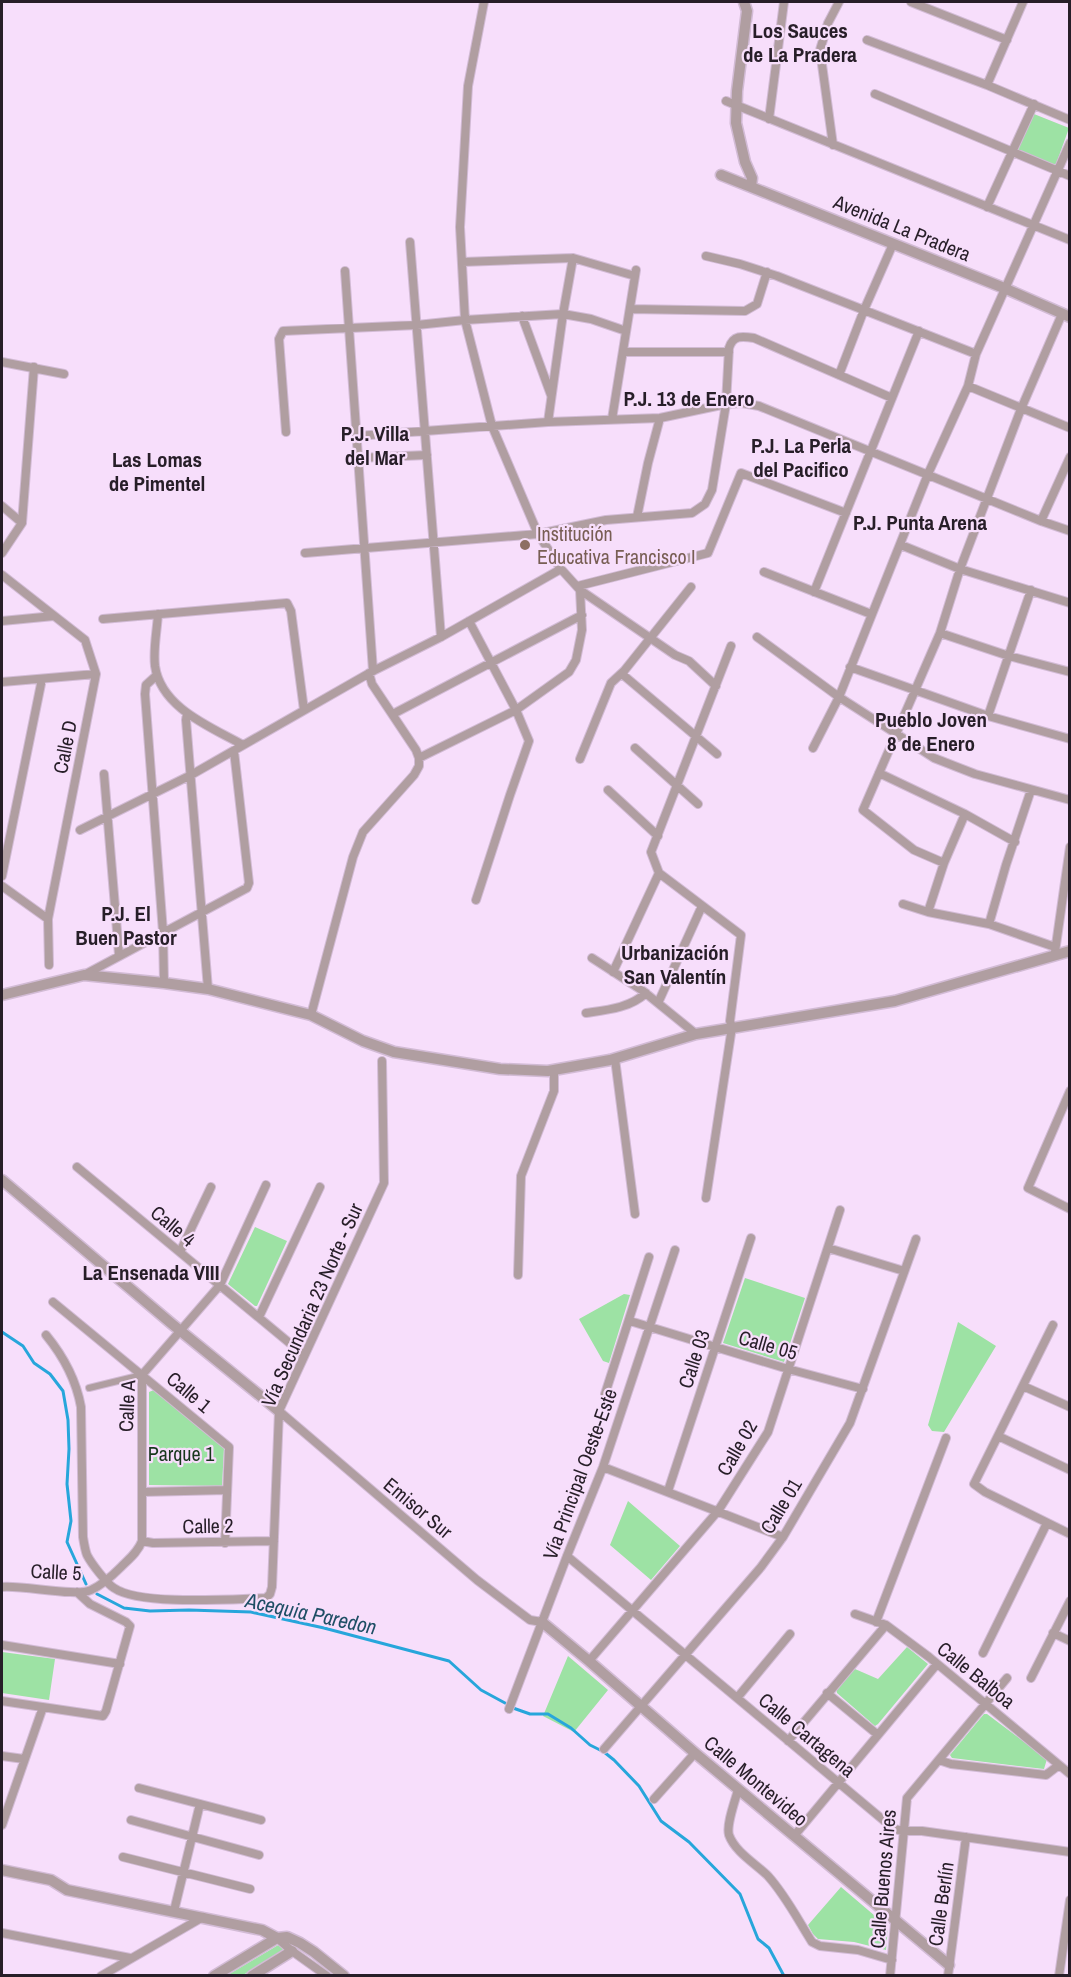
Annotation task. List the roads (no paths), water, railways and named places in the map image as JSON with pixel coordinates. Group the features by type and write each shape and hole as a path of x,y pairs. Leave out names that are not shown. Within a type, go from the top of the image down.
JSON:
{"street":[{"path":"484,2 468,86 460,227 465,320 492,426 537,534 561,569 579,588 675,655 689,662 716,686"},
{"path":"744,2 747,11 731,104 745,162 752,178 752,187"},
{"path":"769,119 784,2"},
{"path":"833,145 820,50 828,23 839,2"},
{"path":"910,2 1007,40"},
{"path":"987,85 1023,2"},
{"path":"867,40 987,85 1070,120"},
{"path":"875,94 1070,176"},
{"path":"731,104 1070,240"},
{"path":"987,207 1034,104"},
{"path":"813,747 839,697 928,474 968,386 976,354 1070,143"},
{"name":"Avenida La Pradera","path":"721,175 1066,315"},
{"path":"411,242 441,637"},
{"path":"839,375 893,244"},
{"path":"706,256 767,273 976,354"},
{"path":"462,262 573,258 635,273 612,419"},
{"path":"548,422 573,258"},
{"path":"311,1015 353,857 363,832 409,781 418,765 419,758 417,750 372,684 345,271"},
{"path":"630,309 745,311 757,304 767,273"},
{"path":"286,432 280,333 283,331 417,325 563,314 591,319 626,331"},
{"path":"944,863 914,850 863,810 940,633 960,569 1021,408 1066,315"},
{"path":"522,316 552,397"},
{"path":"814,592 919,331"},
{"path":"304,553 537,534 606,520 692,513 705,504 712,490 726,404 730,344 742,336 754,338 892,398"},
{"path":"623,352 729,352"},
{"path":"2,362 64,374"},
{"path":"2,553 22,523 34,367"},
{"path":"968,386 1070,428"},
{"path":"357,436 548,422 660,418 726,404 742,403 759,406 1070,531"},
{"path":"637,517 660,418"},
{"path":"358,458 427,455"},
{"path":"1041,521 1069,462"},
{"path":"579,588 708,554 741,473 846,513"},
{"path":"2,506 22,523"},
{"path":"901,545 960,569 1070,603"},
{"path":"80,830 191,775 371,672 441,637 561,569"},
{"path":"764,572 871,614"},
{"name":"Calle D","path":"2,575 85,640 96,674 48,919 49,965"},
{"path":"580,759 611,683 622,674 691,587"},
{"path":"419,758 516,710 569,672 576,660 580,645 582,615 579,588"},
{"path":"988,716 1031,590"},
{"path":"103,619 287,603 291,611 304,710"},
{"path":"158,614 155,664 162,686 187,713 243,745"},
{"path":"393,714 582,615"},
{"path":"2,621 54,616"},
{"path":"469,621 516,710 529,744 516,776 476,900"},
{"path":"940,633 1009,656 1070,672"},
{"path":"757,637 839,697 934,758 975,774 1070,800"},
{"path":"706,1198 732,1027 730,1021 741,935 658,873 651,852 731,646"},
{"path":"850,667 988,716 1070,739"},
{"path":"2,682 96,674"},
{"path":"622,674 717,754"},
{"path":"157,675 145,687 163,932 164,983"},
{"path":"2,876 42,679"},
{"path":"187,713 208,989"},
{"path":"635,748 698,804"},
{"path":"2,995 84,975 247,888 249,883 234,751"},
{"path":"879,773 965,814 1015,842"},
{"path":"104,774 119,955"},
{"path":"608,790 658,836"},
{"path":"989,924 1031,790"},
{"path":"928,912 944,863 965,814"},
{"path":"1055,951 1070,847"},
{"path":"613,972 658,873"},
{"path":"2,886 48,919"},
{"path":"903,904 928,912 989,924 1055,951"},
{"path":"658,1003 702,906"},
{"path":"84,975 208,989 311,1015 363,1041 394,1052 500,1069 554,1070 615,1059 696,1034 895,1001 1055,951 1070,951"},
{"path":"592,958 645,993 696,1034"},
{"path":"586,1013 615,1008 639,999 645,993"},
{"path":"615,1059 635,1214"},
{"name":"Vía Secundaria 23 Norte - Sur","path":"106,1580 113,1588 133,1597 152,1599 266,1598 270,1594 273,1587 279,1411 384,1183 382,1061"},
{"path":"519,1275 521,1176 554,1091 554,1070"},
{"path":"1070,1091 1028,1188 1070,1209"},
{"name":"Calle 4","path":"77,1167 304,1355"},
{"path":"2,1180 279,1411"},
{"name":"Calle A","path":"142,1541 142,1375 220,1285 266,1185"},
{"path":"180,1252 211,1187"},
{"path":"259,1317 320,1187"},
{"name":"Calle 02","path":"589,1661 718,1511 768,1432 840,1210"},
{"name":"Calle 03","path":"668,1491 751,1238"},
{"name":"Calle 01","path":"604,1749 761,1567 783,1537 850,1423 916,1239"},
{"path":"828,1248 904,1271"},
{"name":"Vía Principal Oeste-Este","path":"509,1708 603,1467 675,1250"},
{"name":"Vía Principal Oeste-Este","path":"605,1394 649,1257"},
{"name":"Calle 1","path":"53,1302 229,1447 225,1543"},
{"name":"Calle 05","path":"630,1321 788,1369 863,1389"},
{"path":"1053,1325 975,1484 985,1492 1070,1534"},
{"path":"46,1335 63,1356 78,1391 81,1407 83,1537 88,1556 106,1580 139,1548 142,1541"},
{"path":"89,1388 142,1375"},
{"path":"1023,1386 1070,1407"},
{"name":"Emisor Sur","path":"279,1411 477,1580 530,1620 542,1622"},
{"path":"999,1436 1070,1470"},
{"path":"876,1622 946,1438"},
{"path":"603,1467 783,1537"},
{"path":"142,1492 227,1491"},
{"path":"982,1653 1047,1523"},
{"name":"Calle 2","path":"142,1541 225,1543 274,1541"},
{"name":"Calle Cartagena","path":"567,1556 894,1829 1066,1851"},
{"name":"Calle 5","path":"2,1587 77,1592 90,1590 106,1580"},
{"path":"2,1701 103,1716 130,1626 90,1604 77,1592"},
{"path":"1031,1678 1070,1601"},
{"name":"Calle Balboa","path":"855,1614 886,1625 1070,1774"},
{"name":"Calle Montevideo","path":"542,1622 738,1790 895,1919 949,1970"},
{"path":"788,1741 886,1625"},
{"path":"737,1698 790,1634"},
{"path":"1053,1634 1070,1641"},
{"path":"2,1645 120,1664"},
{"path":"794,1836 937,1664"},
{"name":"Calle Buenos Aires","path":"890,1976 907,1798 1007,1678"},
{"path":"827,1693 878,1735"},
{"path":"2,1825 4,1812 43,1707"},
{"path":"654,1799 695,1753"},
{"path":"2,1756 24,1759"},
{"path":"939,1760 951,1764 1046,1774 1059,1765"},
{"path":"139,1788 261,1820"},
{"path":"738,1790 728,1833 735,1845 768,1876 782,1894 812,1942 820,1946 858,1950 892,1960"},
{"path":"174,1911 200,1804"},
{"path":"131,1820 259,1855"},
{"name":"Calle Berlín","path":"949,1970 966,1837"},
{"path":"123,1857 250,1889"},
{"path":"2,1870 51,1880 67,1890 262,1930 277,1938 292,1952 327,1976"},
{"path":"1059,1976 1070,1900"},
{"path":"101,1976 203,1917"},
{"path":"2,1933 130,1958"},
{"path":"214,1976 277,1938 287,1937 314,1952 344,1976"},
{"path":"252,1976 292,1952"}],"waterway":[{"name":"Acequia Paredon","path":"2,1332 23,1346 34,1363 50,1374 63,1391 68,1420 67,1484 71,1521 67,1542 86,1584"},
{"name":"Acequia Paredon","path":"97,1594 124,1608 150,1611 251,1612 324,1628 449,1661 481,1690 505,1703"},
{"name":"Acequia Paredon","path":"513,1708 530,1714 548,1714 614,1760 639,1786 661,1821 689,1842 740,1894 758,1939 769,1948 784,1976"}],"place":[{"name":"Institución Educativa Francisco I","path":"525,545"}],"district":[{"name":"Los Sauces de La Pradera","path":"800,43"},
{"name":"P.J. 13 de Enero","path":"689,399"},
{"name":"P.J. Villa del Mar","path":"375,446"},
{"name":"P.J. La Perla del Pacifico","path":"801,458"},
{"name":"Las Lomas de Pimentel","path":"157,472"},
{"name":"P.J. Punta Arena","path":"920,523"},
{"name":"Pueblo Joven 8 de Enero","path":"931,732"},
{"name":"P.J. El Buen Pastor","path":"126,926"},
{"name":"Urbanización San Valentín","path":"675,965"},
{"name":"La Ensenada VIII","path":"151,1273"}],"park label":[{"name":"Parque 1","path":"181,1454"}]}
